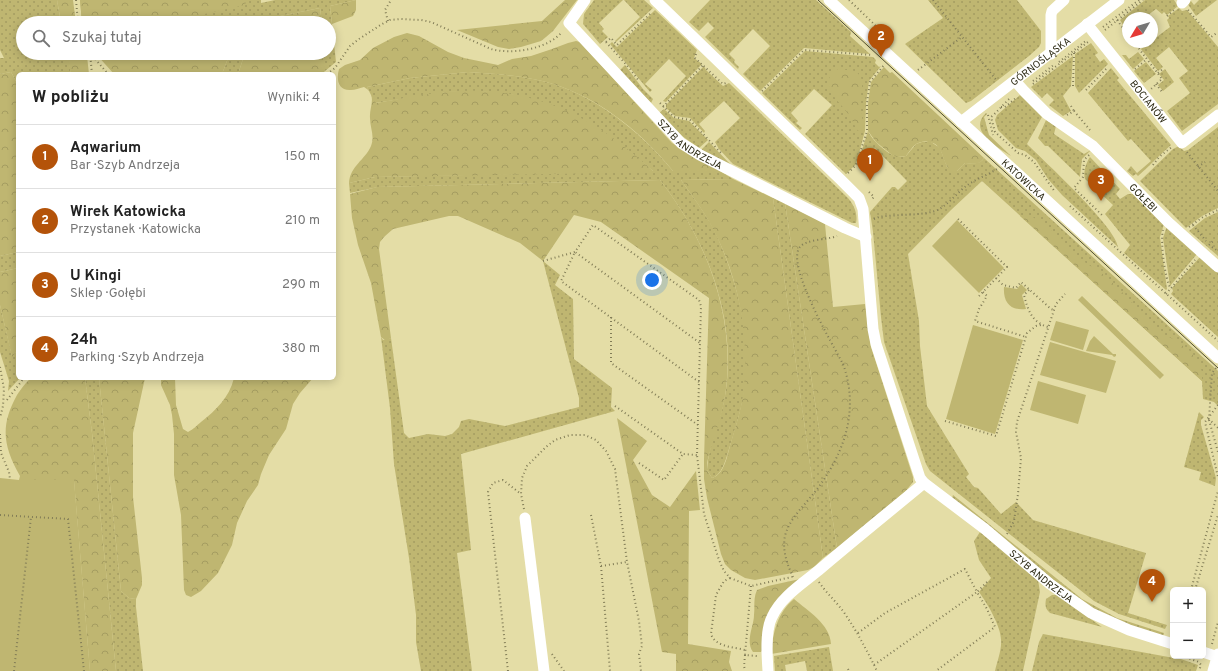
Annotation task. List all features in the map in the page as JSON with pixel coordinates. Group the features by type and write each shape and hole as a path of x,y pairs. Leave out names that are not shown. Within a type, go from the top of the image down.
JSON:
{"street":[{"path":"570,23 585,0"},
{"name":"SZYB ANDRZEJA","path":"655,0 859,198 863,209 874,337 916,470 924,483 986,529 1050,584 1092,614 1129,630 1170,643"},
{"name":"KATOWICKA","path":"830,0 1218,358"},
{"path":"1051,54 1052,11 1064,0"},
{"name":"GÓRNOŚLĄSKA","path":"961,122 1051,54 1118,0"},
{"name":"SZYB ANDRZEJA","path":"570,23 681,143 700,156 844,228 866,237"},
{"name":"BOCIANÓW","path":"1087,24 1100,34 1182,143 1218,116"},
{"name":"GOŁĘBI","path":"1015,81 1047,114 1092,146 1168,222 1218,267"},
{"path":"768,671 767,657 769,628 771,618 780,603 924,483"},
{"path":"525,518 544,671"},
{"path":"1213,671 1214,653"}],"path":[{"path":"76,0 77,16"},
{"path":"388,21 385,10 391,0"},
{"path":"933,0 997,82"},
{"path":"1139,0 1100,34 1074,53 1029,86 1100,34 1143,0"},
{"path":"1166,16 1183,5 1211,38 1218,32"},
{"path":"630,70 606,42 610,38 617,44 648,15"},
{"path":"330,72 335,68 344,53 359,39 388,21 412,19 431,22 491,49 507,52 544,44 559,36 570,23"},
{"path":"1117,20 1122,27"},
{"path":"918,70 962,37"},
{"path":"1139,48 1162,79 1148,91"},
{"path":"760,93 804,50 873,55"},
{"path":"1073,86 1074,53"},
{"path":"1132,71 1147,59"},
{"path":"91,60 92,72"},
{"path":"96,60 106,72"},
{"path":"655,115 703,65"},
{"path":"845,176 856,166 867,131 867,104 870,82 884,65"},
{"path":"1086,90 1110,66"},
{"path":"1158,73 1164,68"},
{"path":"1156,84 1162,92"},
{"path":"997,139 992,134 987,116 999,107 1004,107 1018,94"},
{"path":"1071,106 1091,131"},
{"path":"1002,107 991,117 995,132 1018,153 1026,155 1034,162 1059,196"},
{"path":"1062,118 1074,111"},
{"path":"669,112 673,116"},
{"path":"1153,165 1159,157 1171,147"},
{"path":"1186,149 1188,154 1217,190"},
{"path":"1084,160 1083,177 1075,184 1074,188 1103,216"},
{"path":"1198,167 1205,162"},
{"path":"870,218 871,221 879,217 935,211 945,206 952,197 968,184 991,173 1006,163"},
{"path":"849,172 852,175"},
{"path":"869,192 874,197 869,202"},
{"path":"1065,201 1165,295 1218,341"},
{"path":"1185,230 1208,214 1218,210"},
{"path":"958,219 1007,267 979,296"},
{"path":"1168,222 1161,237 1167,279 1171,290"},
{"path":"699,382 561,281 575,252 593,225 699,300 701,306 698,426 697,455 704,514 721,566 730,578 751,586 814,574 825,591 858,633 877,671"},
{"path":"1193,225 1209,244 1218,250"},
{"path":"793,577 785,559 785,537 793,519 823,482 837,458 845,438 850,414 848,378 843,364 802,283 797,266 797,251 805,242 836,237 844,228"},
{"path":"543,261 575,252"},
{"path":"575,252 700,343"},
{"path":"1165,295 1171,290 1171,287 1190,266"},
{"path":"996,278 1003,285 1016,288 1021,282 1054,310"},
{"path":"1029,290 1024,295 1027,309 1037,323 1049,328"},
{"path":"983,292 987,296 979,309 975,321 1026,337"},
{"path":"1006,535 1014,521 1018,494 1021,458 1016,432 1017,422 1056,304 1065,294"},
{"path":"611,317 611,363 698,426"},
{"path":"945,421 996,436 1027,333 1036,326 1040,325"},
{"path":"0,367 4,389 3,406 0,418"},
{"path":"1212,373 1209,417 1218,452"},
{"path":"7,400 22,380"},
{"path":"1218,405 1205,422 1218,477"},
{"path":"615,406 683,454 697,455"},
{"path":"1209,417 1218,428"},
{"path":"0,434 2,453 10,479"},
{"path":"525,518 521,494 522,478 527,466 555,440 570,435 585,435 596,440 606,451 615,469 627,562 639,621 642,646 639,654 641,671"},
{"path":"639,463 664,480 683,454"},
{"path":"508,671 488,492 493,483 503,480 521,494"},
{"path":"1192,587 1218,491"},
{"path":"0,515 68,519 84,671"},
{"path":"591,515 601,566 610,671"},
{"path":"1196,587 1218,515"},
{"path":"14,671 31,517"},
{"path":"601,566 627,562"},
{"path":"858,633 885,613 964,569 988,609 995,627 936,671"},
{"path":"730,578 724,581 716,595 711,634 712,638 717,642 745,650"},
{"path":"874,665 977,592 988,581"},
{"path":"745,670 745,650 751,586"},
{"path":"1214,653 1218,622"},
{"path":"745,655 767,657"},
{"path":"1190,659 1199,662 1201,665 1199,671"}],"green space":[{"path":"0,0 57,0 60,16 16,16 16,60 69,60 71,72 16,72 16,81 11,72 0,74 0,58 4,58 0,50"},
{"path":"57,0 73,0 75,16 60,16"},
{"path":"80,0 261,0 261,3 275,0 356,0 330,6 331,16 321,16 320,8 280,16 81,16"},
{"path":"80,0 247,0 245,5 196,16 81,16"},
{"path":"356,0 356,10 353,16 336,22 336,16 331,16 330,6"},
{"path":"565,0 577,0 553,31 541,41 521,47 509,49 498,47 457,30 542,21"},
{"path":"594,0 623,0 599,23 604,29 602,31 608,37 600,44 583,24 584,14"},
{"path":"624,0 644,0 653,8 616,42 615,41 640,17"},
{"path":"710,0 816,0 851,32 850,36 870,54 804,48 760,91 743,74 770,46 753,29 729,54 735,60 734,62 739,67 738,69 705,37 714,28 708,22 699,31 689,22"},
{"path":"928,0 1017,0 1041,31 1041,43 1039,47 1029,56 971,101 966,103 905,44 943,18"},
{"path":"1145,0 1174,0 1178,6 1167,15 1164,12 1162,14 1156,9 1152,12 1130,12"},
{"path":"1199,0 1217,0 1196,16 1187,3 1191,1 1194,5"},
{"path":"320,8 321,16 280,16"},
{"path":"1179,8 1182,11 1187,10 1218,47 1218,104 1182,131 1167,111 1190,93 1179,78 1188,71 1169,47 1156,58 1163,67 1158,71 1141,49 1158,48 1158,36 1170,27 1167,20 1169,18 1168,16"},
{"path":"655,10 697,50 694,58 702,64 666,102 663,101 686,76 669,59 645,84 652,90 650,92 610,44 612,42 617,47"},
{"path":"407,33 419,36 448,52 464,58 498,65 512,59 531,56 576,41 580,42 672,143 720,171 375,177 349,183 352,172 371,146 372,135 370,114 372,101 371,94 376,103 455,91 506,93 530,98 553,105 574,114 595,126 615,139 653,171 673,171 636,133 608,111 578,94 551,83 515,76 468,72 410,78 367,87 371,94 364,87 354,90 343,89 338,80 339,69 345,65 360,60 373,48 394,37"},
{"path":"1091,43 1098,53 1095,55 1100,62 1104,59 1108,64 1079,93 1075,86 1075,54"},
{"path":"805,51 873,57 876,60 875,63 879,67 881,66 869,81 866,103 865,131 856,164 846,174 805,134 832,105 814,89 791,113 798,121 796,123 802,128 800,130 762,93"},
{"path":"1138,52 1144,59 1133,69 1122,55 1126,55 1129,59"},
{"path":"1073,56 1071,86 1063,96 1071,111 1063,116 1049,105 1054,100 1047,93 1042,98 1031,87"},
{"path":"68,60 87,60 89,72 71,72"},
{"path":"101,60 227,60 223,72 112,72"},
{"path":"227,60 243,60 239,72 223,72"},
{"path":"243,60 325,60 324,72 239,72"},
{"path":"325,60 336,60 336,62 325,71"},
{"path":"1146,62 1156,74 1144,83 1134,71"},
{"path":"625,65 643,89 653,99 651,103 620,70"},
{"path":"704,66 706,70 723,86 729,83 848,198 855,210 856,223 852,223 733,164 719,149 715,142 740,118 724,101 699,124 705,131 704,133 690,118 675,116 666,108 666,105"},
{"path":"884,67 890,73 892,72 984,158 982,161 976,164 965,163 957,171 953,172 946,164 938,146 934,143 925,142 916,144 906,156 897,157 892,155 876,142 868,131 868,104 871,82"},
{"path":"1111,68 1119,78 1117,80 1171,145 1138,176 1136,174 1133,176 1127,171 1131,166 1137,173 1151,161 1131,139 1128,141 1088,93"},
{"path":"838,69 855,71 861,79 862,87 860,106 864,128 858,131 829,86 829,80 832,74"},
{"path":"1165,69 1174,82 1163,91 1158,85 1164,80 1159,74"},
{"path":"11,72 16,81 16,252 0,256 0,74"},
{"path":"468,72 528,78 562,87 593,102 623,122 649,145 673,171 720,171 733,179 681,180 700,206 716,234 724,253 737,293 745,335 747,357 743,398 724,465 715,477 712,478 707,470 710,451 725,396 728,367 727,339 723,310 705,255 692,228 677,203 660,180 378,187 350,193 349,183 375,177 653,171 623,146 514,95 481,91 448,92 375,103 367,87 410,78"},
{"path":"1020,95 1042,117 1027,144 1093,210 1114,237 1118,247 1062,195 1048,179 1036,160 1025,151 1016,148 998,130 995,120 997,115"},
{"path":"664,109 674,118 689,121 708,140 699,148 682,136 659,113"},
{"path":"986,113 987,114 984,117 989,135 1011,156 992,144 982,132 980,126 981,120"},
{"path":"1046,120 1056,126 1054,134 1084,154 1091,150 1082,159 1080,177 1038,138"},
{"path":"1218,127 1218,208 1202,216 1186,228 1140,181 1173,149 1179,146 1184,151 1188,150"},
{"path":"868,131 872,138 880,146 892,155 898,157 906,156 916,144 931,142 940,148 947,167 957,171 965,163 978,163 984,158 1218,371 1218,406 1214,402 1203,399 1202,381 982,181 908,254 919,321 920,346 927,406 969,474 966,477 1001,514 1016,502 1033,520 1146,553 1128,613 1167,625 1165,629 1119,614 1094,601 930,471 926,464 884,342 870,212 892,187 895,187 898,190 907,181 875,148 857,166"},
{"path":"709,142 732,166 702,150"},
{"path":"1090,157 1120,189 1116,194 1120,199 1128,194 1133,194 1164,224 1160,237 1166,290 1124,253 1130,245 1105,214 1113,205 1085,179 1085,168"},
{"path":"733,179 773,198 823,558 814,567 808,570 755,580 745,578 731,570 725,564 721,554 707,498 704,479 704,459 709,298 601,222 574,215 543,261 520,243 458,216 449,216 393,229 380,242 379,249 391,338 386,341 381,337 371,283 358,245 352,218 350,194 377,187 660,180 677,203 692,228 704,254 715,282 727,338 728,367 724,404 707,463 707,470 712,478 717,476 726,461 741,406 745,375 744,333 737,292 724,252 708,219 681,180"},
{"path":"773,198 785,203 837,548 823,558"},
{"path":"785,203 825,224 833,307 865,304 871,347 913,477 913,482 905,492 837,548"},
{"path":"1218,212 1218,256 1189,231 1205,218"},
{"path":"1020,216 1031,216 1047,226 1077,257 1104,275 1163,334 1175,340 1190,351 1199,364 1202,372 1202,381"},
{"path":"957,220 1004,268 979,293 932,246"},
{"path":"1167,226 1197,254 1170,286 1163,238"},
{"path":"16,252 16,268 0,272 0,256"},
{"path":"1200,257 1218,272 1218,337 1171,294 1173,291 1172,288"},
{"path":"543,261 560,275 555,285 573,299 574,359 612,388 611,407 615,411 461,454 471,550 457,553 472,671 421,671 416,642 416,615 409,558 394,464 390,408 381,337 383,340 391,338 404,433 409,438 428,434 445,436 452,434 459,427 461,421 469,419 505,426 579,407 579,398"},
{"path":"16,268 16,352 12,357 0,305 0,272"},
{"path":"1021,284 1027,290 1022,295 1026,309 1016,309 1006,301 1004,287 1017,289"},
{"path":"1082,296 1164,375 1160,379 1078,300"},
{"path":"0,305 12,356 16,352 16,380 18,380 8,391 9,381 0,352"},
{"path":"1056,321 1089,330 1083,350 1050,340"},
{"path":"973,325 1023,340 995,434 946,419"},
{"path":"1094,336 1113,354 1116,354 1116,356 1114,357 1112,355 1086,351"},
{"path":"1050,342 1116,361 1106,393 1040,375"},
{"path":"29,380 85,380 116,671 90,671 74,481 19,480 20,476 10,455 7,445 6,426 12,406 17,395"},
{"path":"85,380 99,380 121,591 129,598 136,599 143,671 116,671"},
{"path":"99,380 145,380 133,433 133,497 142,585 136,599 129,598 121,591"},
{"path":"161,380 175,380 176,405 183,429 188,432 217,408 229,392 233,380 311,380 293,404 286,429 269,455 258,485 247,501 237,523 232,545 218,573 201,591 191,597 186,595 184,590 181,515 174,475 174,434 172,415 170,405 161,385"},
{"path":"1038,381 1086,395 1078,424 1030,410"},
{"path":"1199,412 1204,417 1201,420 1201,425 1216,478 1215,486 1199,480 1201,472 1184,467"},
{"path":"617,418 647,441 633,460 652,495 670,507 696,471 700,510 689,511 688,644 731,651 729,662 732,671 676,671 676,654 662,652"},
{"path":"0,478 19,480 74,480 90,671 0,671"},
{"path":"953,495 1082,599 1117,618 1164,633 1163,637 1111,619 1077,599 952,498"},
{"path":"980,532 1038,580 1040,592 1023,671 995,671 1001,640 999,628 979,592 991,578 979,560 974,541"},
{"path":"800,579 778,601 763,649 761,652 753,652 750,638 754,619 755,596 757,590"},
{"path":"1052,595 1060,597 1102,627 1050,613 1046,608 1046,599"},
{"path":"794,599 823,624 830,637 831,644 771,654 777,624 788,605"},
{"path":"1043,634 1170,657 1170,659 1181,659 1198,665 1196,671 1032,671 1039,642"},
{"path":"829,647 833,671 807,671 805,661 785,665 786,671 775,671 774,656"}],"tram line":[{"path":"818,0 1218,368"}],"place":[{"name":"Wirek Katowicka","path":"881,57"},
{"name":"Aqwarium","path":"870,181"},
{"name":"U Kingi","path":"1101,201"},
{"name":"24h","path":"1152,602"}]}
